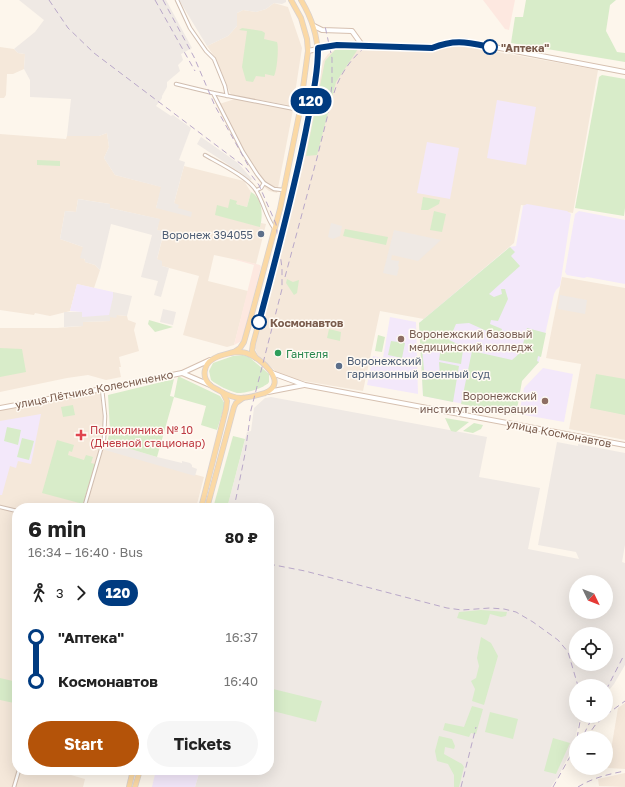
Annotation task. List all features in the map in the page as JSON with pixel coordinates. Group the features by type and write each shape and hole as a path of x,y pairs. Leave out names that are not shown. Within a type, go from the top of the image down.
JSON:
{"main road":[{"path":"234,352 245,352 256,358 272,373 275,379 274,385 271,389 265,393 243,398 232,397 210,385 205,378 204,373 205,368 212,359 234,352 240,348 244,342 275,229 300,110 308,51 307,39 301,18 291,0"},
{"path":"256,358 252,351 253,344 289,211 318,61 318,48 314,26 302,0"},
{"path":"202,503 227,405 226,397 223,393"},
{"path":"208,503 234,407 236,403 243,398"},
{"path":"129,787 132,775"},
{"path":"135,787 139,775"}],"street":[{"path":"176,0 190,28 206,51 214,59 225,86 227,96"},
{"path":"314,26 322,30 352,31 362,45"},
{"path":"308,51 337,45 432,48 446,43 463,41 625,72"},
{"path":"176,84 227,96 300,110"},
{"path":"213,93 243,152 264,183 274,189 283,190"},
{"path":"205,155 233,171 257,190 268,219 275,229"},
{"path":"257,190 261,188 264,183"},
{"path":"182,372 212,359"},
{"name":"улица Лётчика Колесниченко","path":"0,408 182,372 210,385"},
{"name":"улица Космонавтов","path":"272,373 304,385 625,445"},
{"name":"улица Космонавтов","path":"265,393 304,385"},
{"path":"85,503 104,439 105,416 102,389"},
{"path":"0,507 12,510"},
{"path":"14,787 18,775"}],"shaded area":[{"path":"19,0 166,0 192,48 181,54 183,60 178,65 180,71 167,82 167,87 162,98 156,106 171,116 173,115 191,128 179,160 185,162 174,203 179,205 178,208 192,212 191,217 156,208 161,187 115,175 104,158 109,147 107,133 99,136 67,136 71,99 30,97 30,80 24,69 25,54 18,53 14,49 35,32 44,20"},
{"path":"179,0 286,0 286,2 282,4 274,3 266,9 256,12 243,10 237,13 237,26 228,36 207,46"},
{"path":"483,0 515,0 509,30 505,29"},
{"path":"274,3 288,7 302,48 293,106 231,95 214,56 207,46 228,36 237,26 237,13 243,10 256,12 266,9"},
{"path":"453,44 598,70 573,213 521,205 514,243 424,319 380,311 363,391 292,379 280,375 258,356 255,348 292,208 323,61 328,54 337,49 426,52 438,47"},
{"path":"0,47 14,49 18,53 25,54 24,69 13,74 7,74 6,95 4,98 0,98"},
{"path":"235,99 293,110 277,193 269,191 261,184 216,105"},
{"path":"497,100 536,107 526,165 487,158"},
{"path":"107,133 109,147 104,158 115,175 162,187 156,208 178,208 174,203 184,166 244,181 251,192 247,207 237,204 260,226 261,223 266,224 256,264 214,255 208,281 248,291 234,345 227,347 183,335 199,276 162,266 157,259 164,232 157,230 159,219 110,208 110,204 78,199 76,212 65,211 60,239 83,247 85,262 95,265 100,270 94,288 77,284 70,311 50,316 0,310 0,134 66,139 67,136 99,136"},
{"path":"201,137 238,163 252,179 249,181 241,173 197,144"},
{"path":"427,142 459,148 450,199 417,193"},
{"path":"78,199 110,204 110,208 160,219 157,230 164,231 157,259 162,261 162,266 169,268 161,297 154,295 158,281 141,277 152,235 111,224 100,270 95,265 85,262 85,259 80,258 83,247 60,239 65,211 76,212"},
{"path":"527,204 567,211 571,214 560,286 554,294 539,362 495,410 423,396 419,323 510,247 516,246 523,206"},
{"path":"579,211 625,220 625,284 567,275 565,272 575,214"},
{"path":"331,223 342,226 340,236 333,239 328,237"},
{"path":"394,230 441,240 418,261 392,255 391,260 399,261 397,276 383,273"},
{"path":"236,260 260,265 261,267 242,341 234,345 254,265"},
{"path":"562,277 625,288 625,440 569,429 581,364 546,358"},
{"path":"77,284 113,292 109,315 82,317 82,312 70,311"},
{"path":"113,292 132,296 127,316 117,315 116,318 110,317 110,321 83,322 83,326 64,327 64,312 82,312 82,317 113,297"},
{"path":"560,295 587,300 585,314 558,309"},
{"path":"163,309 176,312 173,325 160,322"},
{"path":"117,315 127,316 128,320 136,323 134,330 139,351 119,357 121,377 106,380 88,375 0,392 0,328 57,328 83,326 83,322 110,321 110,317"},
{"name":"Воронежский базовый медицинский колледж","path":"390,317 416,322 418,394 367,385 373,356 383,358"},
{"name":"Воронежский институт кооперации","path":"543,368 573,374 564,422 519,414 524,388"},
{"path":"100,391 103,416 100,448 204,477 197,503 12,503 12,775 71,775 85,779 83,787 0,787 0,409"},
{"path":"271,397 487,437 479,477 540,488 528,549 579,559 576,552 538,545 557,442 578,446 578,444 625,453 625,545 622,562 625,563 625,665 613,685 613,679 569,679 569,723 579,723 577,731 569,731 569,754 559,775 551,787 195,787 199,775 274,775 274,503 228,503 247,432 251,431 254,408 265,398"},
{"path":"41,414 31,464 18,461 16,468 10,466 2,495 0,495 0,421"},
{"path":"107,442 157,457 182,463 182,461 190,463 192,467 197,469 195,476 105,450"},
{"path":"625,703 625,769 613,768 613,738 618,708"},
{"path":"625,773 625,787 599,786 598,779"},
{"path":"155,775 199,775 195,787 152,787"}],"green space":[{"path":"526,0 616,0 610,5 606,31 617,52 625,53 625,62 511,43 515,17 523,17"},
{"path":"242,28 262,31 265,33 264,39 277,42 278,49 274,76 265,74 265,77 256,76 253,82 246,81 242,67 247,31 239,30"},
{"path":"358,49 336,82 317,155 306,156 325,61 335,50"},
{"path":"602,75 625,79 624,216 575,208 599,77"},
{"path":"37,160 60,161 60,166 37,165"},
{"path":"251,192 258,198 260,203 262,218 260,227 215,215 217,205 228,208 230,199 237,201 236,204 247,207"},
{"path":"423,197 440,200 439,204 428,210 421,210"},
{"path":"434,211 446,214 442,232 430,230"},
{"path":"345,229 388,237 386,245 343,236"},
{"path":"510,247 515,252 511,256 520,266 489,294 494,297 502,294 501,289 505,289 508,299 498,321 491,320 490,324 502,329 500,337 469,323 456,324 449,340 462,346 461,348 440,345 438,348 422,348 425,380 440,377 439,362 459,366 453,402 423,396 419,323"},
{"path":"287,279 293,282 299,280 297,293 294,295 286,283"},
{"path":"149,320 173,327 155,332 148,324"},
{"path":"527,328 546,333 541,357 538,356 537,361 539,362 522,381 516,415 461,404 472,351 512,360 521,352"},
{"path":"329,329 341,332 340,341 327,338"},
{"path":"378,335 385,337 382,352 375,351"},
{"path":"391,341 405,343 402,358 388,355"},
{"path":"441,347 463,350 461,364 439,360"},
{"path":"0,348 22,349 26,372 0,377"},
{"path":"243,355 249,357 269,374 269,382 267,384 244,393 237,393 223,388 211,380 209,371 213,363 233,356"},
{"path":"596,374 625,379 625,415 590,408"},
{"path":"178,377 220,396 225,404 217,430 201,425 206,406 174,397"},
{"path":"174,379 170,396 174,397 157,457 107,442 110,431 108,395"},
{"path":"73,405 75,415 63,417 61,407"},
{"path":"445,418 469,422 456,432 451,431"},
{"path":"474,423 483,425 481,429 473,433 463,431"},
{"path":"7,427 21,430 18,445 4,441"},
{"path":"233,436 245,439 228,503 214,503"},
{"path":"22,438 34,441 29,460 17,457"},
{"path":"57,440 74,445 72,452 69,451 68,455 84,460 86,455 93,457 91,463 95,464 83,503 42,493"},
{"path":"481,610 507,612 506,616 501,617 490,614 487,624 485,625 457,618 459,612"},
{"path":"481,637 491,643 498,656 484,705 472,701 475,689 471,681 476,678 479,666 477,658"},
{"path":"0,678 12,681 12,703 0,700"},
{"path":"274,689 322,701 316,722 274,711"},
{"path":"472,706 483,709 476,734 471,733 469,737 443,730 445,723 464,727"},
{"path":"490,712 518,719 513,739 485,732"},
{"path":"439,736 452,739 455,746 454,749 445,747 444,754 462,764 464,767 459,787 454,787 454,775 448,764 437,761 435,751"},
{"path":"553,738 569,743 556,774 544,771"}],"railway":[{"path":"49,0 68,28 94,53 245,167 259,185 276,224 282,268 282,289 251,410 245,454 235,503"},
{"path":"155,0 195,71"},
{"path":"163,0 194,57 215,106 249,167"},
{"path":"285,277 329,110 332,84 332,58 325,26"},
{"path":"334,93 339,80 346,69 363,49"},
{"path":"274,565 305,571 447,608 462,610 490,608 516,612 558,640 568,652 576,679"},
{"path":"612,679 623,657"},
{"path":"613,710 625,701"},
{"path":"578,731 580,723"},
{"path":"586,731 590,723"},
{"path":"591,731 597,723"},
{"path":"461,787 476,727"},
{"path":"553,787 569,758"},
{"path":"578,787 595,779 625,771"}],"bus line":[{"name":"120","path":"259,322 289,211 314,88 318,48 337,45 362,45 432,48 446,43 463,41 490,47"}],"place":[{"name":"\"Аптека\"","path":"490,47"},
{"name":"Воронеж 394055","path":"261,234"},
{"name":"Космонавтов","path":"259,322"},
{"name":"Воронежский базовый медицинский колледж","path":"401,339"},
{"name":"Гантеля","path":"278,353"},
{"name":"Воронежский гарнизонный военный суд","path":"339,366"},
{"name":"Воронежский институт кооперации","path":"545,401"},
{"name":"Поликлиника № 10 (Дневной стационар)","path":"81,435"}]}
